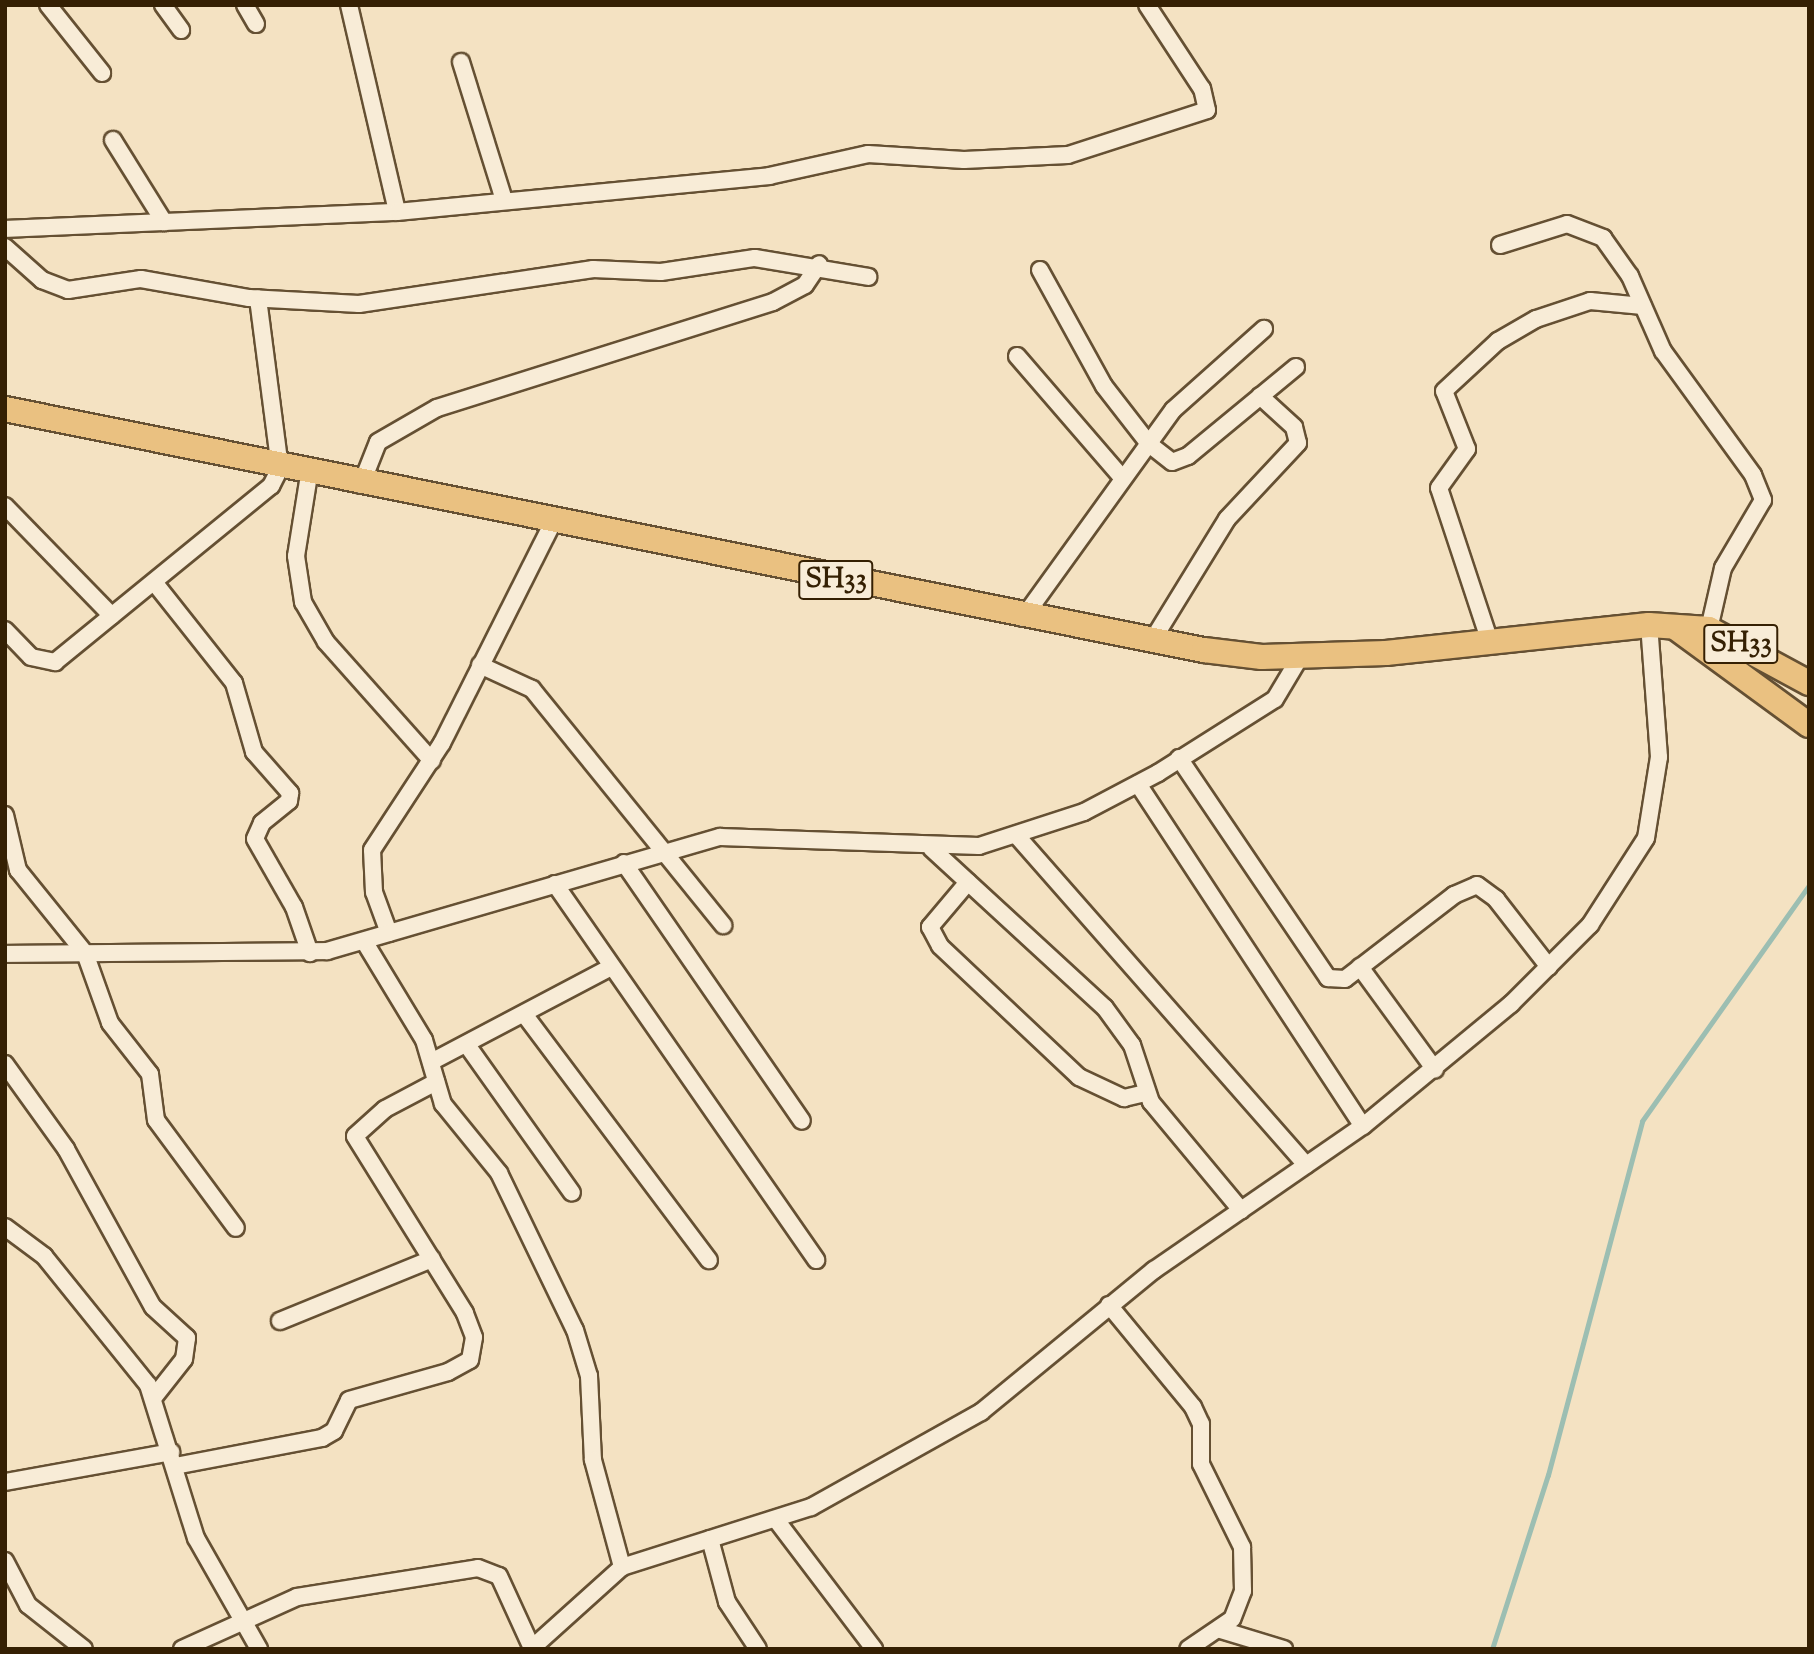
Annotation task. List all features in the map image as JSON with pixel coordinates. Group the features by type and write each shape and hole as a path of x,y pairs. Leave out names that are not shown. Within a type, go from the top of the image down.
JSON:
{"main road":[{"name":"SH33","path":"5,409 309,475 1023,618 1152,641 1300,657 1490,642 1649,625 1709,629 1805,680"},
{"name":"SH33","path":"1675,627 1809,724"}],"street":[{"path":"48,5 102,73"},
{"path":"163,5 181,30"},
{"path":"245,5 257,24"},
{"path":"349,5 397,212"},
{"path":"5,229 397,212 769,176 869,154 1049,157 1165,128 1200,116 1208,100 1147,5"},
{"path":"461,62 504,200"},
{"path":"113,140 164,222"},
{"path":"1500,245 1567,225 1586,228 1618,258 1663,351 1716,421 1763,500 1723,568 1709,629"},
{"path":"5,247 42,280 68,290 141,279 258,298 359,304 593,269 661,272 755,258 820,264 868,277"},
{"path":"361,485 378,442 437,408 773,302 805,285 820,264"},
{"path":"1040,270 1095,373 1149,444 1180,461 1296,367"},
{"path":"5,630 31,657 55,662 238,519 280,468 258,298"},
{"path":"1490,642 1439,488 1467,449 1444,391 1499,341 1536,319 1590,301 1643,306"},
{"path":"1023,618 1173,410 1264,329"},
{"path":"1017,356 1123,478"},
{"path":"1152,641 1227,519 1298,443 1294,427 1260,396"},
{"path":"309,475 296,556 303,602 326,642 432,761"},
{"path":"5,506 112,616"},
{"path":"389,933 374,892 372,850 432,761 553,522"},
{"path":"154,582 234,683 254,752 289,793 289,802 262,823 255,839 295,907 310,953"},
{"path":"182,1649 242,1620 322,1591 492,1569 532,1648 622,1567 777,1521 981,1412 1109,1306 1241,1209 1363,1126 1435,1070 1549,967 1610,900 1636,860 1653,816 1658,757 1649,625"},
{"path":"5,954 310,953 364,941 664,851 751,836 931,848 1017,836 1138,784 1275,699 1300,657"},
{"path":"481,665 532,689 723,925"},
{"path":"1179,758 1318,970 1336,981 1360,967 1454,895 1477,885 1496,899 1549,967"},
{"path":"1138,784 1363,1126"},
{"path":"5,815 18,870 85,953 110,1023 150,1074 156,1120 236,1228"},
{"path":"1017,836 1306,1165"},
{"path":"931,848 1105,1008 1132,1045 1145,1093 1241,1209"},
{"path":"624,863 802,1121"},
{"path":"968,882 930,927 940,946 1079,1077 1124,1098 1145,1093"},
{"path":"555,884 816,1260"},
{"path":"364,941 415,1023 443,1104 499,1173 579,1340 592,1395 591,1447 622,1567"},
{"path":"430,1062 467,1045 611,967"},
{"path":"1360,967 1435,1070"},
{"path":"524,1014 709,1260"},
{"path":"467,1045 572,1193"},
{"path":"5,1064 66,1149 153,1307 187,1338 184,1359 153,1397"},
{"path":"5,1482 322,1438 334,1431 349,1400 470,1360 474,1336 432,1259 355,1136 385,1109 436,1082"},
{"path":"5,1227 44,1256 153,1397 196,1538 259,1649"},
{"path":"280,1321 432,1259"},
{"path":"1109,1306 1201,1424 1201,1464 1242,1546 1243,1591 1221,1630 1188,1649"},
{"path":"777,1521 874,1649"},
{"path":"710,1539 727,1602 758,1649"},
{"path":"5,1561 20,1595 84,1649"},
{"path":"1221,1630 1284,1649"}],"waterway":[{"path":"1492,1649 1548,1475 1642,1121 1809,885"}]}
